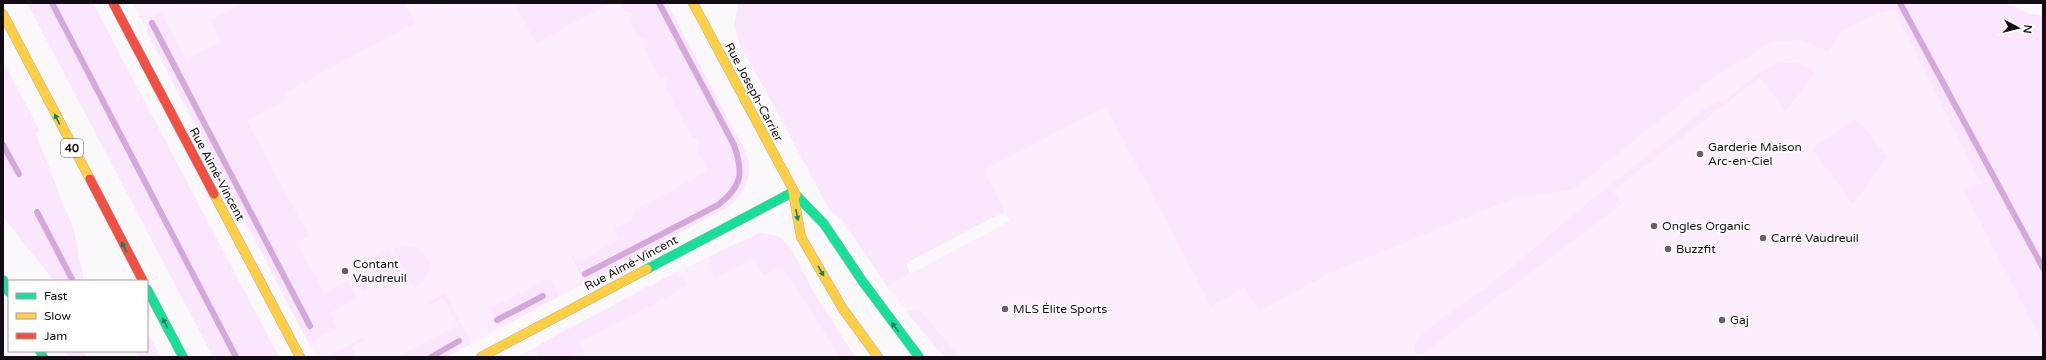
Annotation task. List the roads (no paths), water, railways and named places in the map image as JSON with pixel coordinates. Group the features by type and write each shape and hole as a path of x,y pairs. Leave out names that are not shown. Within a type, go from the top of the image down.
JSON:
{"main road":[{"name":"Rue Aimé-Vincent","path":"113,3 300,357"},
{"name":"Rue Joseph-Carrier","path":"694,3 793,192 824,224 863,282 919,357"},
{"name":"40","path":"3,14 142,280"},
{"name":"Rue Aimé-Vincent","path":"481,357 793,192"},
{"name":"Rue Joseph-Carrier","path":"793,192 801,237 843,309 878,357"},
{"path":"3,280 8,290"},
{"path":"148,291 183,357"}],"waterway":[{"path":"52,3 236,357"},
{"path":"585,274 718,205 732,192 739,179 739,164 734,145 659,3"},
{"path":"1900,3 2043,268"},
{"path":"152,23 310,326"},
{"path":"3,145 19,174"},
{"path":"37,212 72,280"},
{"path":"497,320 543,296"},
{"path":"431,357 459,341"}],"place":[{"name":"Garderie Maison Arc-en-Ciel","path":"1700,154"},
{"name":"Ongles Organic","path":"1654,226"},
{"name":"Carré Vaudreuil","path":"1763,238"},
{"name":"Buzzfit","path":"1668,249"},
{"name":"Contant Vaudreuil","path":"345,271"},
{"name":"MLS Élite Sports","path":"1005,309"},
{"name":"Gaj","path":"1722,320"}]}
